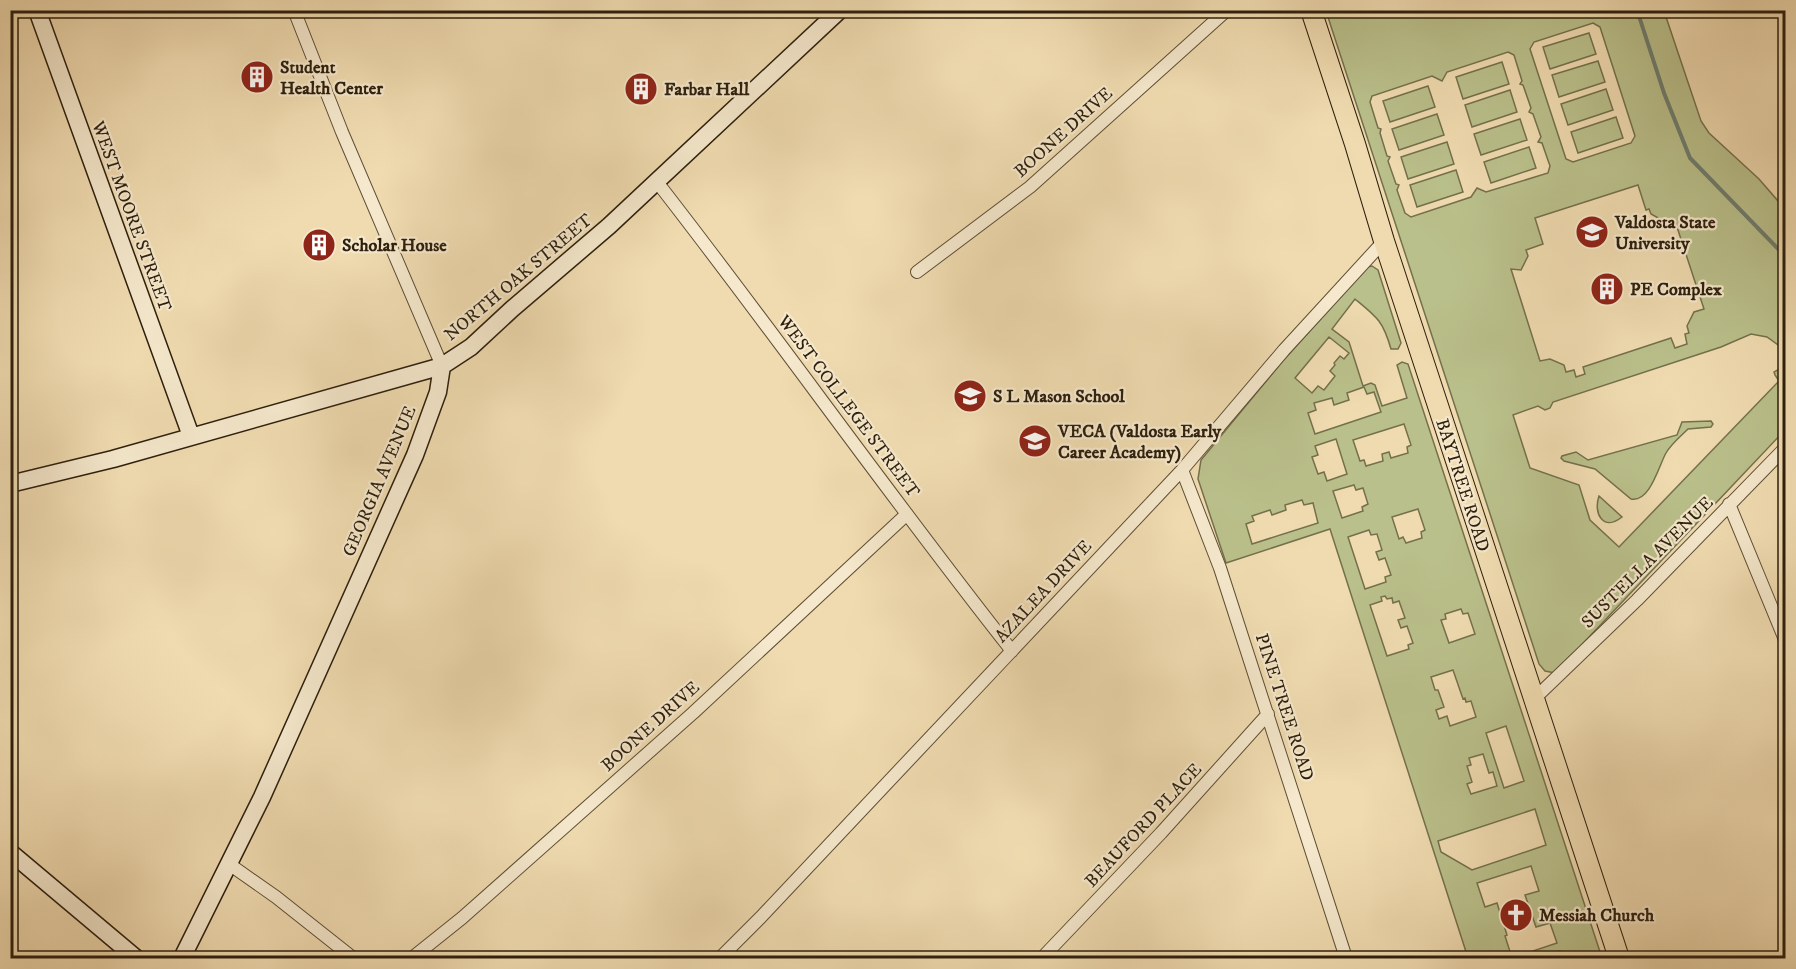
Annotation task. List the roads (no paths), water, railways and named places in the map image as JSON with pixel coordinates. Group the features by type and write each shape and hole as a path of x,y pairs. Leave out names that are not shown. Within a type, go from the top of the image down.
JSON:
{"main road":[{"name":"BAYTREE ROAD","path":"1311,10 1533,700 1619,958"}],"street":[{"name":"WEST MOORE STREET","path":"37,10 191,436"},
{"path":"294,10 342,132 442,366"},
{"name":"NORTH OAK STREET","path":"10,483 112,459 442,366 471,347 657,182 840,10"},
{"name":"BOONE DRIVE","path":"917,272 1030,186 1227,10"},
{"name":"WEST COLLEGE STREET","path":"657,182 726,270 1012,651"},
{"name":"AZALEA DRIVE","path":"720,958 1182,470 1284,350 1384,241"},
{"name":"GEORGIA AVENUE","path":"182,958 262,797 415,454 438,392 442,366"},
{"name":"SUSTELLA AVENUE","path":"1533,700 1637,600 1785,447"},
{"name":"PINE TREE ROAD","path":"1182,470 1220,568 1346,958"},
{"path":"1729,504 1785,642"},
{"name":"BOONE DRIVE","path":"412,958 462,918 666,736 907,514"},
{"name":"BEAUFORD PLACE","path":"1042,958 1268,714"},
{"path":"10,852 136,958"},
{"path":"229,864 276,897 352,958"}],"waterway":[{"path":"1637,10 1664,93 1690,158 1786,257"}],"place":[{"name":"Student Health Center","path":"257,77"},
{"name":"Farbar Hall","path":"641,89"},
{"name":"Valdosta State University","path":"1592,232"},
{"name":"Scholar House","path":"319,245"},
{"name":"PE Complex","path":"1607,289"},
{"name":"S L Mason School","path":"970,396"},
{"name":"VECA (Valdosta Early Career Academy)","path":"1035,441"},
{"name":"Messiah Church","path":"1516,915"}]}
